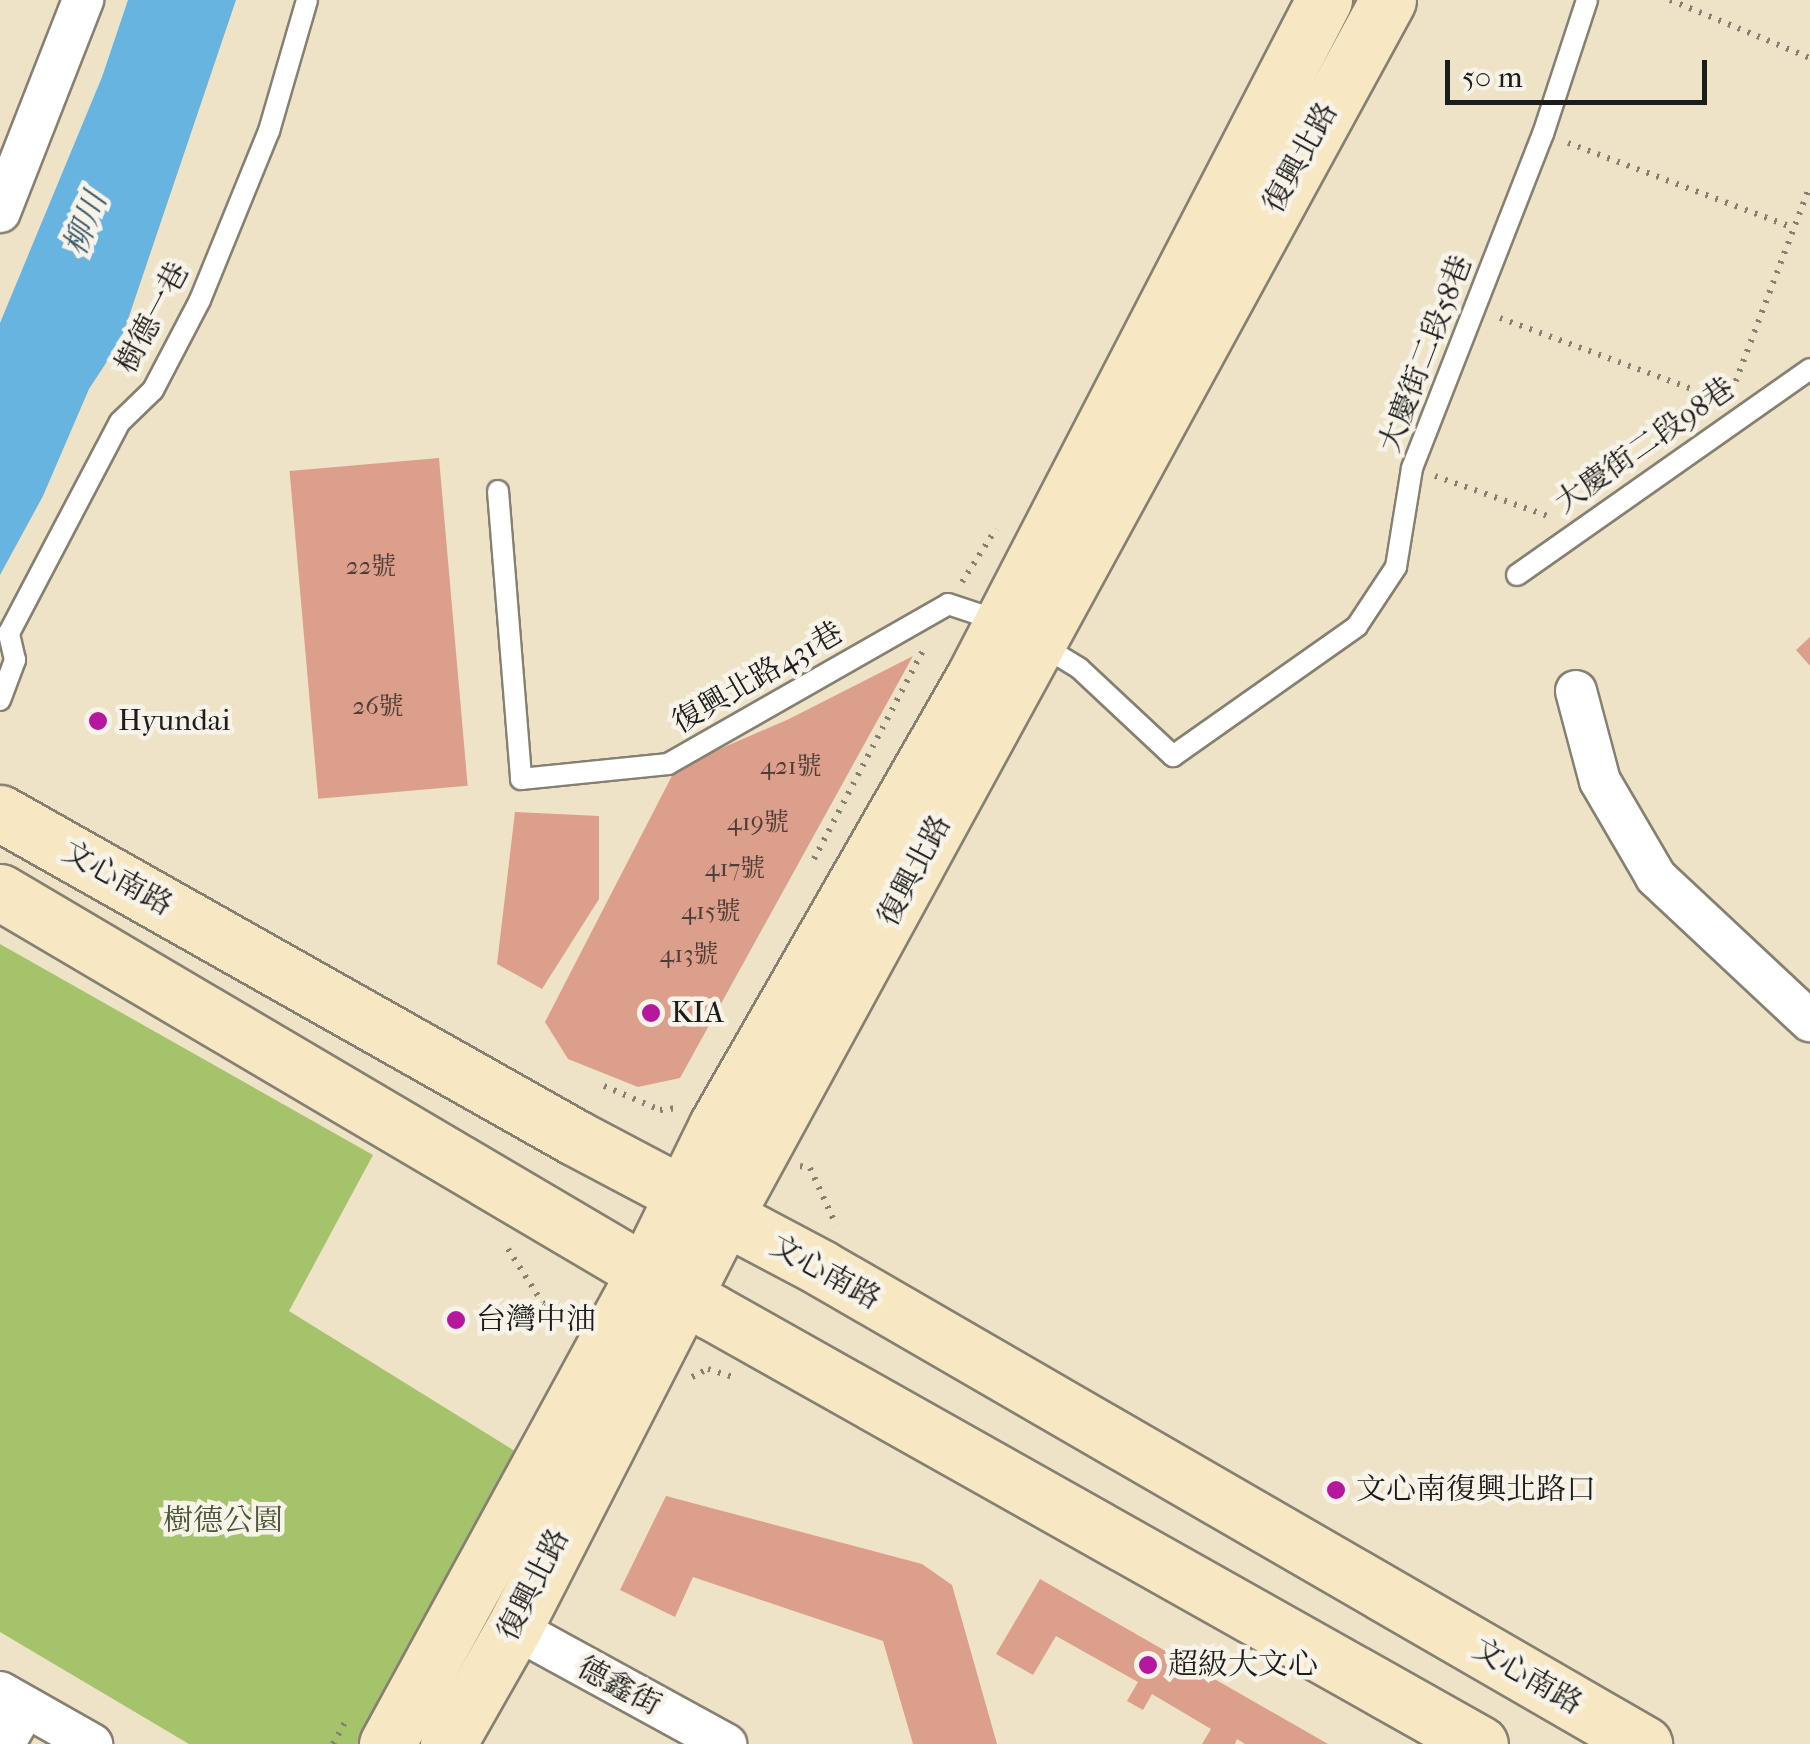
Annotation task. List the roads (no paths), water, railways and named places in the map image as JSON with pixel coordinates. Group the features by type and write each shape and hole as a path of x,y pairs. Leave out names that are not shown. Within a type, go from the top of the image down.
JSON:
{"main road":[{"name":"復興北路","path":"1020,632 1324,0"},
{"name":"復興北路","path":"448,1744 514,1628 703,1206 717,1124 1020,632 1388,0"},
{"name":"文心南路","path":"0,813 556,1128 821,1268 1644,1744"},
{"path":"0,892 666,1282 1480,1744"},
{"name":"復興北路","path":"387,1744 666,1282"}],"street":[{"path":"0,212 83,0"},
{"path":"1576,691 1600,781 1656,877 1810,1021"},
{"name":"德鑫街","path":"514,1628 726,1744"},
{"path":"4,1744 13,1700 92,1744"}],"lane":[{"name":"樹德一巷","path":"0,700 15,660 9,633 120,422 153,390 200,300 270,131 307,0"},
{"name":"大慶街二段58巷","path":"1020,632 1079,668 1173,756 1357,626 1396,566 1412,468 1543,134 1588,0"},
{"name":"大慶街二段98巷","path":"1517,575 1810,370"},
{"name":"復興北路431巷","path":"498,491 522,779 668,764 948,604 1020,632"}],"water":[{"name":"柳川","path":"128,0 236,0 121,340 89,389 43,496 0,575 0,323 102,77"}],"place":[{"name":"Hyundai","path":"98,721"},
{"name":"KIA","path":"651,1013"},
{"name":"台灣中油","path":"456,1320"},
{"name":"文心南復興北路口","path":"1336,1490"},
{"name":"超級大文心","path":"1148,1665"}],"park label":[{"name":"樹德公園","path":"223,1521"}]}
